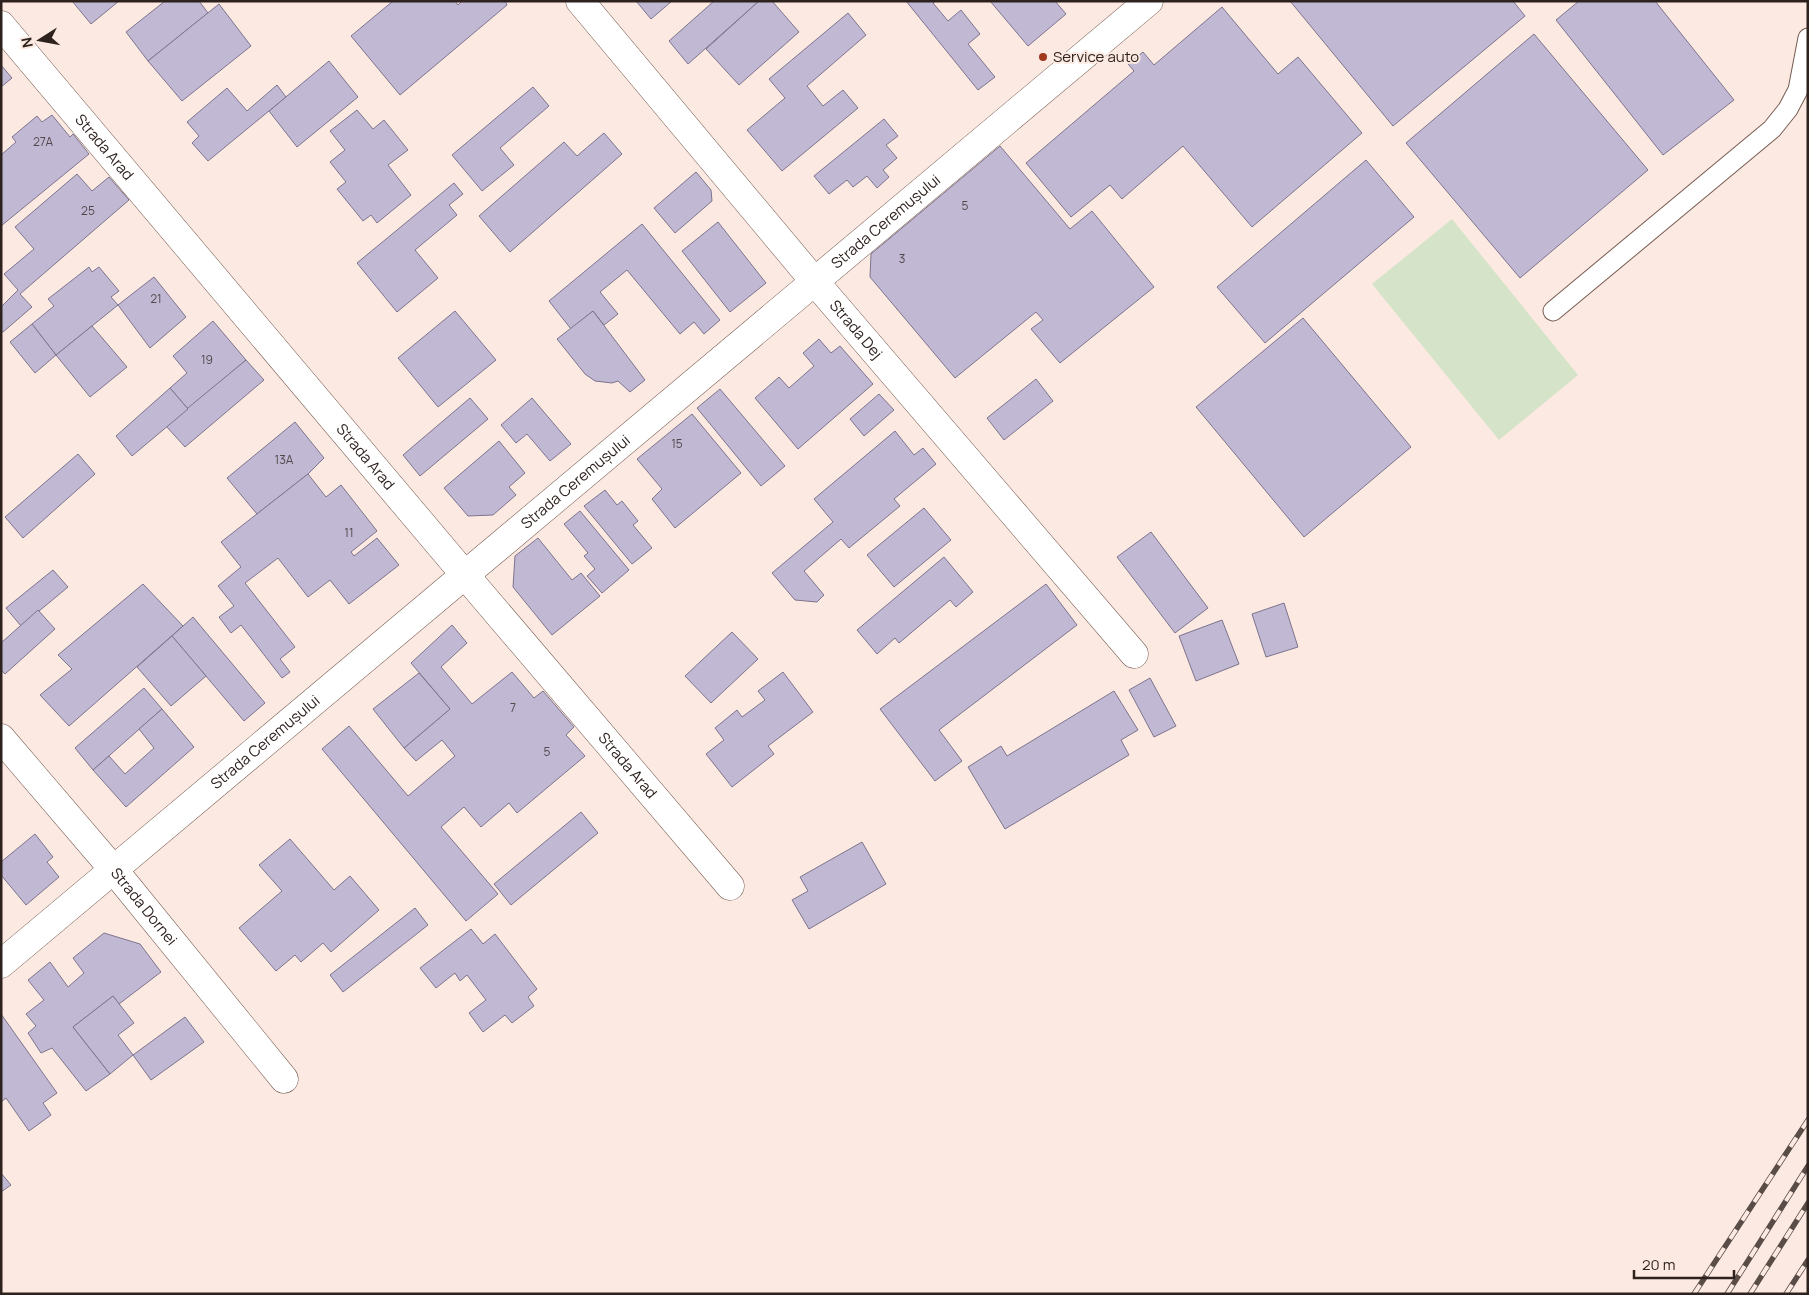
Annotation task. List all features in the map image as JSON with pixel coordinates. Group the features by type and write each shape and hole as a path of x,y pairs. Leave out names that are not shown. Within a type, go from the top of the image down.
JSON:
{"street":[{"name":"Strada Dej","path":"580,1 815,282 1134,654"},
{"name":"Strada Ceremușului","path":"1,964 1149,1"},
{"name":"Strada Arad","path":"1,25 730,886"},
{"name":"Strada Dornei","path":"1,738 113,869 284,1079"}],"lane":[{"path":"1553,311 1772,129 1788,109 1798,90 1808,38"}],"green space":[{"path":"1452,219 1578,375 1499,440 1372,284"}],"building":[{"path":"72,1 119,1 91,24"},
{"path":"165,1 199,1 208,13 148,61 126,32"},
{"path":"393,1 455,1 458,5 462,1 505,1 507,5 400,95 351,36"},
{"path":"636,1 672,1 651,19"},
{"path":"714,1 759,1 688,64 669,41"},
{"path":"759,1 772,1 799,32 739,85 706,49"},
{"path":"906,1 936,1 933,3 948,21 961,10 980,34 968,44 995,77 978,90"},
{"path":"990,1 1055,1 1066,14 1028,46"},
{"path":"1290,1 1513,1 1525,16 1393,126"},
{"path":"1579,1 1655,1 1734,100 1663,155 1556,20"},
{"path":"219,4 251,46 182,101 148,61"},
{"path":"1222,7 1278,74 1298,57 1362,133 1252,227 1183,146 1122,199 1110,185 1071,217 1026,163 1134,71 1128,64 1143,52 1154,65"},
{"path":"848,13 866,35 807,86 823,106 843,90 858,108 782,171 747,130 785,98 769,79"},
{"path":"1534,34 1648,170 1520,278 1406,143"},
{"path":"329,61 358,97 297,147 269,111"},
{"path":"1,65 12,78 1,87"},
{"path":"277,85 286,97 208,161 192,143 199,136 187,122 227,88 247,111"},
{"path":"533,87 549,106 500,148 514,165 482,191 452,155"},
{"path":"357,110 373,129 384,120 408,150 388,165 411,195 377,223 371,215 363,221 337,189 346,182 330,162 345,150 330,131"},
{"path":"52,115 70,137 73,134 89,154 1,226 1,155 16,142 12,137 37,116 42,122"},
{"path":"884,119 898,136 886,145 897,158 883,170 889,177 877,188 867,176 853,187 847,180 829,194 814,176"},
{"path":"604,133 622,154 510,252 479,216 564,142 577,156"},
{"path":"1000,146 1070,229 1092,211 1154,287 1060,363 1031,329 1043,320 1036,312 955,378 870,277 871,254"},
{"path":"1366,160 1414,217 1265,343 1217,287"},
{"path":"696,172 711,190 712,201 675,233 654,208"},
{"path":"77,174 92,191 109,177 129,200 20,294 32,307 3,332 1,331 1,307 18,290 4,274 34,249 15,227"},
{"path":"454,183 463,194 449,205 457,215 415,250 438,278 397,312 357,263"},
{"path":"718,222 766,283 730,312 682,251"},
{"path":"642,224 720,320 704,334 694,322 680,334 627,270 600,292 618,314 604,325 593,311 571,329 549,301"},
{"path":"89,267 92,272 99,267 119,291 111,297 118,305 56,355 32,324 54,306 48,299"},
{"path":"154,277 186,317 150,348 118,305"},
{"path":"455,311 496,360 438,407 398,358"},
{"path":"593,311 645,380 630,392 618,381 612,383 595,381 585,374 557,339"},
{"path":"1303,318 1411,447 1304,537 1196,407"},
{"path":"213,321 246,360 188,409 170,388 187,373 173,356"},
{"path":"32,324 56,355 35,373 10,342"},
{"path":"92,326 127,367 90,397 56,355"},
{"path":"819,339 831,353 840,346 873,384 798,449 755,398 779,377 789,388 814,366 803,353"},
{"path":"246,360 264,380 185,447 166,426"},
{"path":"1036,379 1053,401 1004,440 987,418"},
{"path":"170,388 188,409 132,456 116,436"},
{"path":"720,389 785,466 761,486 697,408"},
{"path":"879,394 894,410 864,436 850,419"},
{"path":"470,398 488,419 420,476 403,455"},
{"path":"532,398 571,444 550,461 527,434 516,443 501,425"},
{"path":"692,414 741,473 675,528 652,499 662,489 637,459"},
{"path":"295,422 324,458 308,474 257,514 227,478"},
{"path":"895,431 914,455 923,448 936,464 894,499 900,506 849,548 841,539 804,571 824,595 817,602 795,600 772,573 833,522 814,499"},
{"path":"499,441 525,473 509,487 516,495 493,515 468,516 444,488"},
{"path":"78,454 95,474 23,538 5,517"},
{"path":"308,474 326,497 341,485 377,531 351,552 354,556 377,538 399,565 349,604 330,580 308,597 278,558 245,583 295,647 280,659 290,672 282,678 241,625 231,633 219,617 234,606 218,586 241,567 221,542"},
{"path":"605,490 617,505 622,501 638,521 633,525 652,548 632,564 584,506"},
{"path":"924,508 951,540 894,587 867,555"},
{"path":"580,511 629,570 602,593 587,576 595,569 584,556 588,553 564,524"},
{"path":"1151,532 1208,608 1175,633 1117,557"},
{"path":"538,538 572,580 581,573 600,596 552,635 513,587 515,556"},
{"path":"944,557 973,592 956,607 950,600 899,643 895,638 877,654 857,630"},
{"path":"53,570 68,587 21,626 6,608"},
{"path":"143,584 183,626 69,726 40,695 72,669 58,655"},
{"path":"1046,584 1077,625 939,730 962,761 935,781 880,709"},
{"path":"1284,603 1298,647 1266,657 1252,614"},
{"path":"38,610 55,629 5,674 1,670 1,643"},
{"path":"193,617 265,703 244,721 172,636"},
{"path":"1222,620 1239,664 1196,681 1179,636"},
{"path":"452,625 467,643 441,667 472,704 512,672 534,698 543,691 574,727 566,735 585,756 517,813 509,803 481,827 464,807 441,827 498,894 466,921 322,749 349,726 408,796 455,756 442,740 416,761 404,748 450,709 411,663"},
{"path":"732,632 758,659 711,703 685,676"},
{"path":"172,636 206,676 171,706 137,667"},
{"path":"783,672 813,712 768,746 774,754 732,787 706,754 724,740 715,728 737,710 742,717 765,700 758,691"},
{"path":"419,673 450,709 404,748 373,709"},
{"path":"1150,678 1176,726 1154,737 1129,690"},
{"path":"144,688 162,709 93,770 75,748"},
{"path":"1114,691 1138,730 1121,740 1129,755 1005,829 968,767 1001,746 1007,756"},
{"path":"162,709 194,747 126,807 93,770 109,756 125,774 154,748 139,729"},
{"path":"581,812 598,833 511,905 494,884"},
{"path":"35,834 53,857 47,862 59,877 26,905 1,875 1,862"},
{"path":"290,839 334,890 350,876 379,910 331,952 323,943 301,962 295,955 276,971 239,928 282,891 259,865"},
{"path":"862,842 886,884 809,929 792,900 808,891 800,877"},
{"path":"415,908 428,925 343,992 330,975"},
{"path":"471,929 483,944 495,934 537,989 528,997 534,1006 512,1023 505,1015 483,1032 469,1013 486,1000 467,975 460,981 455,973 436,988 420,968"},
{"path":"104,933 140,944 161,972 119,1004 113,996 73,1027 110,1074 86,1091 52,1048 41,1053 28,1033 36,1026 26,1014 44,1000 28,980 50,962 68,987 84,973 73,958"},
{"path":"113,996 134,1023 118,1035 133,1055 110,1074 73,1027"},
{"path":"1,1014 57,1093 43,1103 51,1115 29,1131 6,1098 1,1102"},
{"path":"185,1017 204,1042 151,1080 133,1055"},
{"path":"1,1173 11,1185 1,1192"}],"railway":[{"path":"1694,1294 1808,1120"},
{"path":"1727,1294 1808,1166"},
{"path":"1750,1294 1808,1203"},
{"path":"1786,1294 1808,1260"}],"place":[{"name":"Service auto","path":"1043,57"}]}
